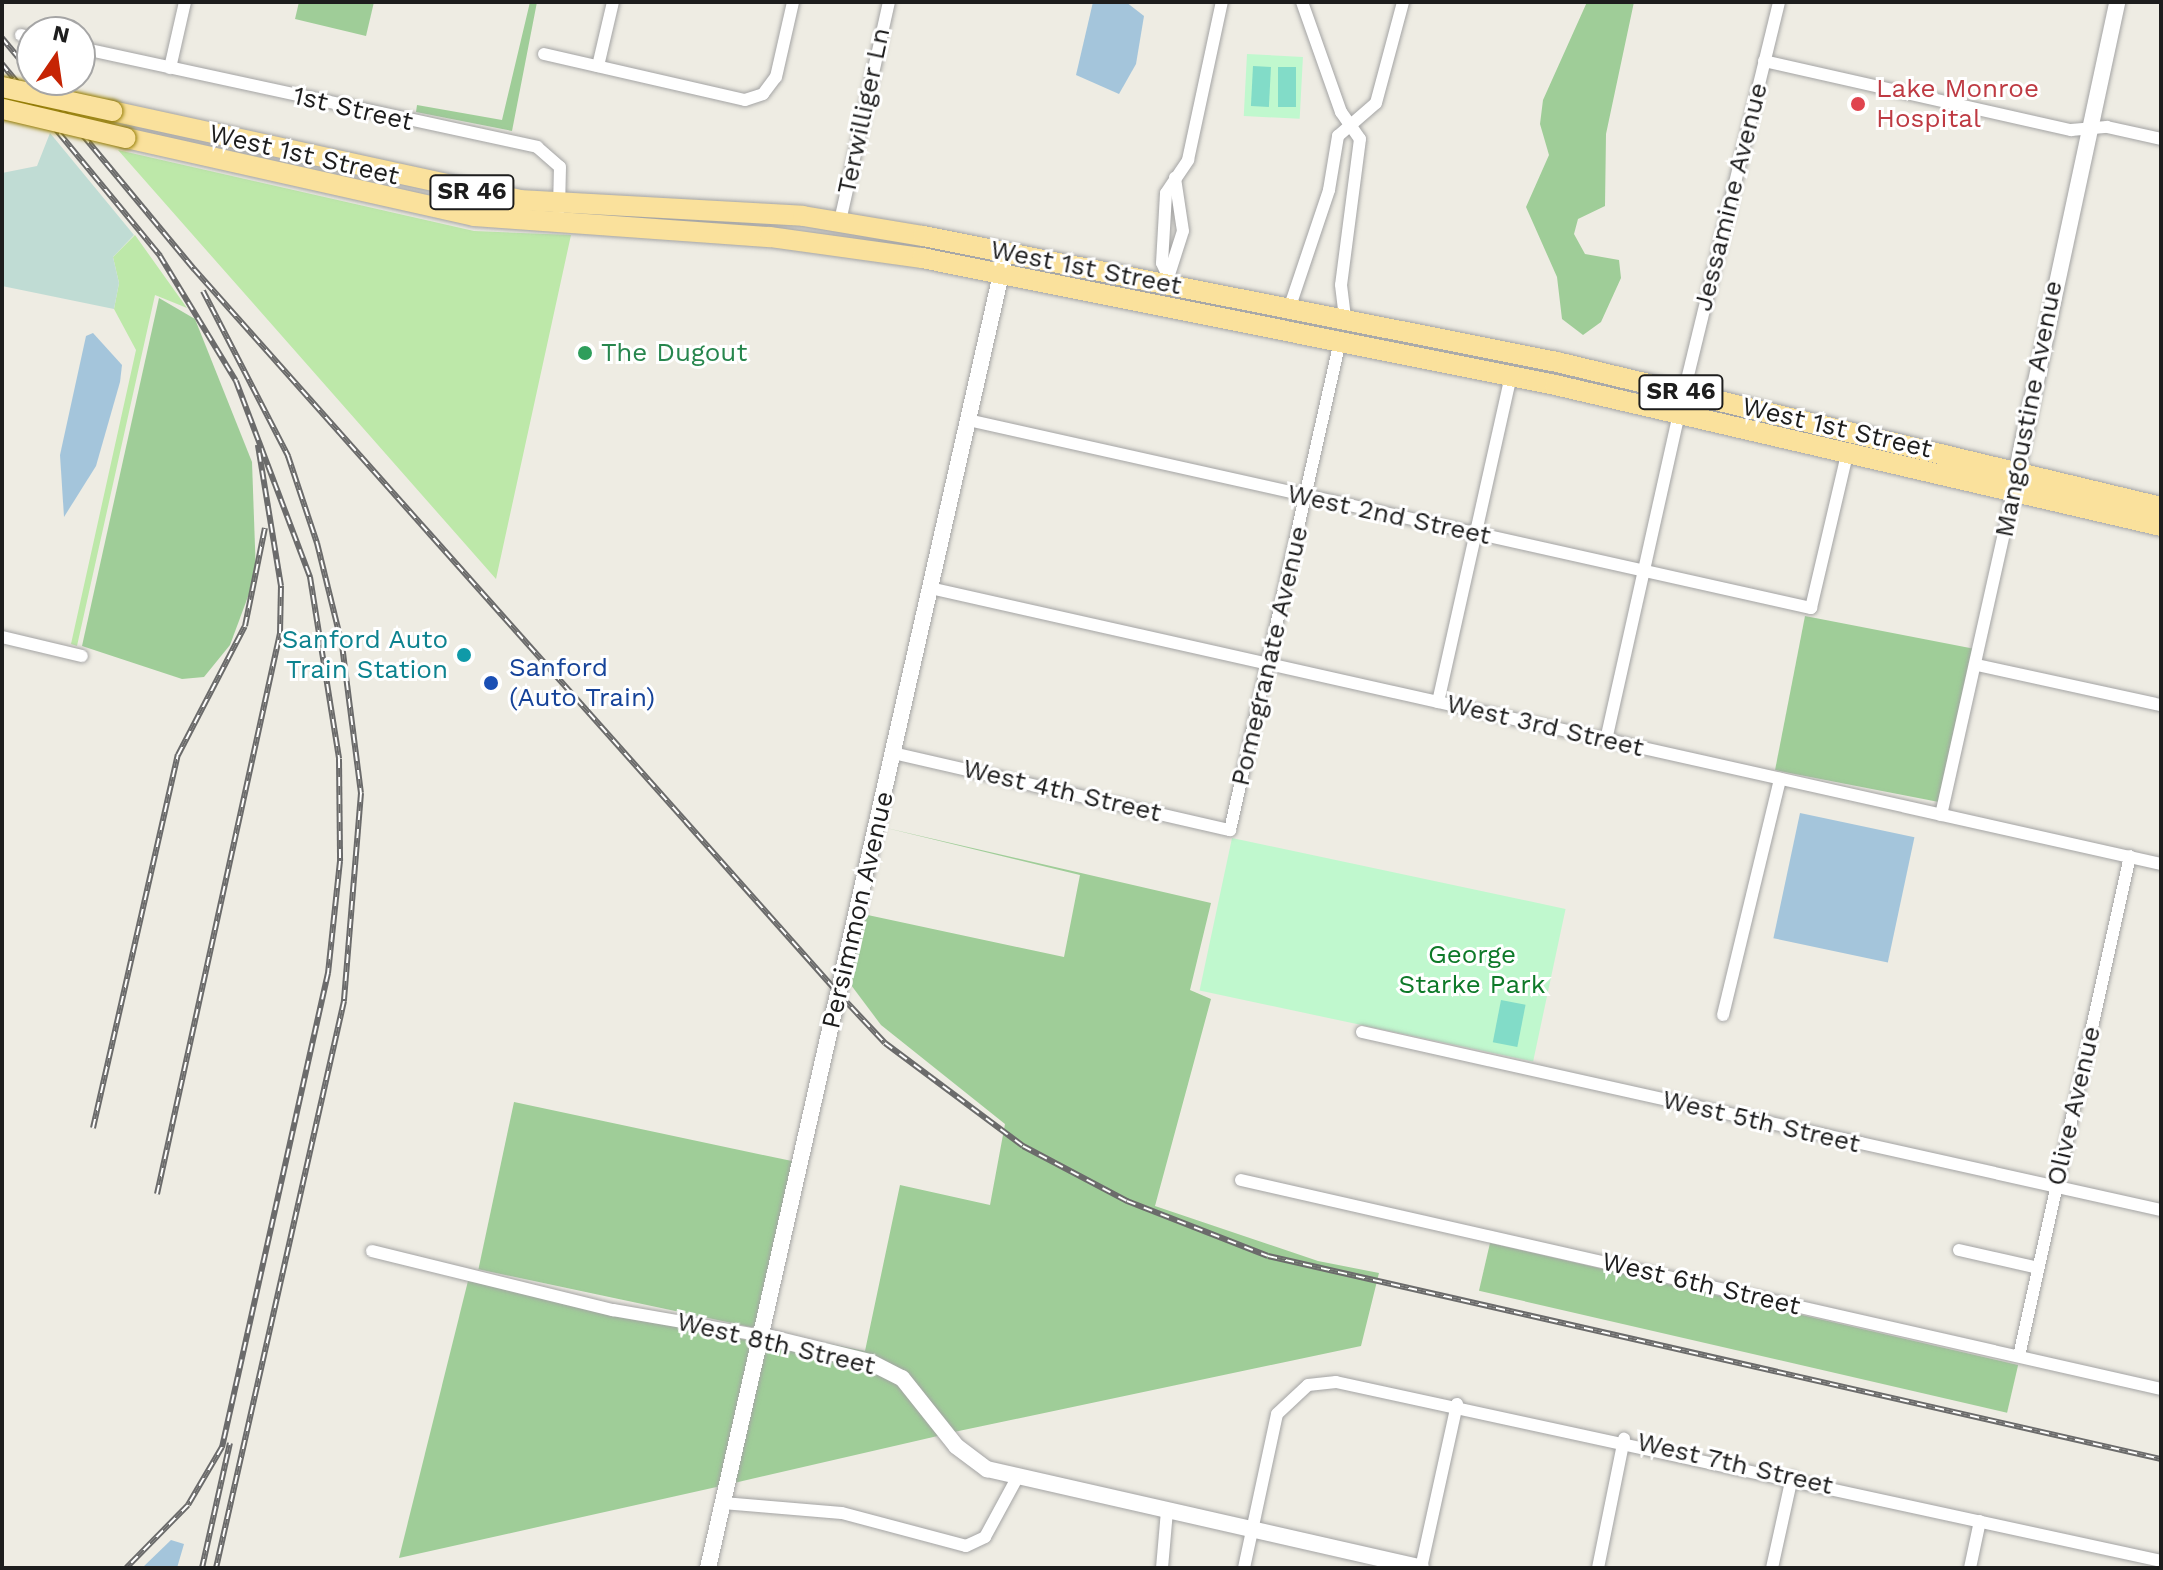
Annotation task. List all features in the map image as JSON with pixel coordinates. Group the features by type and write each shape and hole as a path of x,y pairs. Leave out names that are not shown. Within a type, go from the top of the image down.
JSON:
{"main road":[{"name":"West 1st Street","path":"2,87 559,205 840,221 1167,280 1289,309 1684,392 2161,507"},
{"name":"West 1st Street","path":"2,109 474,216 557,227 804,240 1001,274 1511,375 2161,526"},
{"path":"1340,341 1357,332 1399,331"},
{"path":"1596,395 1659,401 1684,392"},
{"path":"1679,414 1740,405"}],"street":[{"path":"170,68 185,2"},
{"path":"598,66 613,2"},
{"path":"544,54 745,100 763,94 776,77 793,2"},
{"name":"Terwilliger Ln","path":"840,221 889,2"},
{"path":"1167,280 1178,263 1183,231 1175,178 1188,160 1222,2"},
{"path":"1302,2 1349,122 1360,139 1341,285 1345,320"},
{"path":"1289,309 1329,190 1338,136 1349,122 1376,103 1403,2"},
{"name":"Jessamine Avenue","path":"1684,392 1779,2"},
{"name":"Mangoustine Avenue","path":"1941,815 1977,665 2015,471 2117,2"},
{"name":"1st Street","path":"96,52 537,147 560,167 557,227"},
{"path":"1764,61 2071,130 2089,127 2161,139"},
{"name":"Persimmon Avenue","path":"708,1568 763,1336 1006,252"},
{"name":"Pomegranate Avenue","path":"1230,830 1340,341"},
{"path":"1438,702 1511,375"},
{"path":"1606,740 1679,414"},
{"name":"West 2nd Street","path":"968,420 1811,608 1847,454"},
{"name":"West 3rd Street","path":"930,588 2161,864"},
{"path":"2,637 82,656"},
{"path":"1977,665 2161,705"},
{"name":"West 4th Street","path":"893,753 1230,830"},
{"path":"1723,1015 1780,779"},
{"name":"Olive Avenue","path":"2019,1356 2130,856"},
{"name":"West 5th Street","path":"1362,1032 2161,1210"},
{"name":"West 6th Street","path":"1241,1180 2161,1389"},
{"path":"1959,1250 2038,1268"},
{"name":"West 8th Street","path":"372,1251 613,1310 763,1336 870,1362 902,1378 972,1460 1017,1478 1421,1568"},
{"name":"West 7th Street","path":"1252,1530 1277,1414 1308,1385 1336,1382 1624,1439 2161,1561"},
{"path":"1421,1568 1457,1404"},
{"path":"1598,1568 1624,1439"},
{"path":"1772,1568 1792,1477"},
{"path":"723,1503 842,1513 966,1546 985,1537 1017,1478"},
{"path":"1162,1568 1167,1511"},
{"path":"1970,1568 1980,1521"},
{"path":"1244,1568 1252,1530"}],"green space":[{"path":"299,2 374,2 366,36 295,19"},
{"path":"530,2 537,2 512,131 416,112 417,105 502,120"},
{"path":"1587,2 1634,2 1606,134 1605,206 1578,219 1574,234 1585,254 1619,260 1621,278 1601,322 1583,335 1562,319 1557,277 1526,207 1549,155 1540,124 1543,100"},
{"path":"1247,54 1303,57 1300,119 1244,116"},
{"path":"118,150 474,231 571,235 496,579"},
{"path":"135,235 187,308 155,295 77,646 71,644 136,350 114,309 119,283 113,257"},
{"path":"159,298 195,319 252,462 256,575 230,645 204,677 182,679 82,646"},
{"path":"1805,616 1974,649 1944,803 1775,770"},
{"path":"882,827 1211,903 1190,990 1211,999 1155,1206 1318,1261 1379,1273 1361,1346 954,1432 905,1372 790,1336 865,1351 900,1185 990,1205 1005,1124 881,1025 848,981 863,914 1064,957 1080,875"},
{"name":"George Starke Park","path":"1232,838 1566,909 1533,1061 1200,991"},
{"path":"514,1102 797,1162 761,1329 478,1269"},
{"path":"1490,1243 2018,1365 2007,1413 1479,1291"},
{"path":"468,1281 756,1342 721,1486 399,1558"},
{"path":"767,1344 868,1368 899,1384 942,1435 734,1483"}],"shaded area":[{"path":"1093,2 1126,2 1144,16 1136,64 1119,94 1076,75"},
{"path":"1253,66 1271,67 1269,107 1251,106"},
{"path":"1278,67 1296,67 1296,107 1278,107"},
{"path":"50,133 134,235 113,257 119,283 114,309 2,286 2,173 37,166"},
{"path":"93,333 122,365 120,382 96,466 64,517 60,455 86,336"},
{"path":"1800,813 1914,837 1888,963 1773,938"},
{"path":"1501,1000 1526,1005 1517,1047 1493,1042"},
{"path":"171,1540 184,1544 177,1568 142,1568"}],"railway":[{"path":"2,38 16,55"},
{"path":"2,64 160,256 236,381 310,577 339,759 340,861 328,973 222,1447 188,1505 126,1568"},
{"path":"50,96 194,269 839,994 885,1043 1023,1146 1127,1201 1268,1256 2161,1459"},
{"path":"203,291 288,456 317,543 342,645 361,793 344,1001 216,1568"},
{"path":"157,1194 280,633 281,586 258,445"},
{"path":"93,1128 178,755 245,626 265,528"},
{"path":"202,1568 230,1443"}],"place":[{"name":"Lake Monroe Hospital","path":"1858,104"},
{"name":"The Dugout","path":"585,353"},
{"name":"Sanford Auto Train Station","path":"464,655"},
{"name":"Sanford (Auto Train)","path":"491,683"}]}
